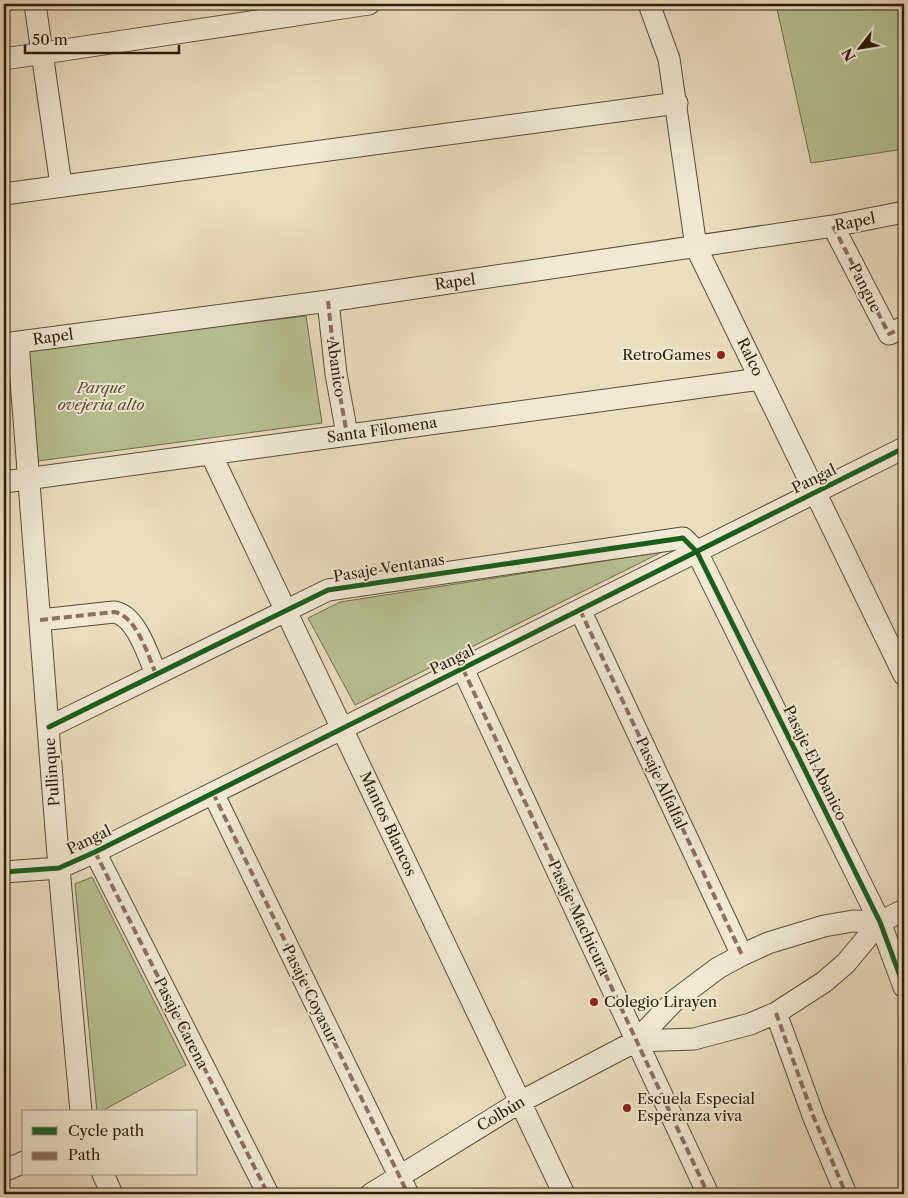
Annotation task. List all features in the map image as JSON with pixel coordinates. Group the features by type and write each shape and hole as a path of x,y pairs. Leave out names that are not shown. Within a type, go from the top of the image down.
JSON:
{"street":[{"path":"35,4 61,186"},
{"path":"4,59 369,4"},
{"name":"Ralco","path":"640,4 652,12 665,43 677,103 696,247 904,675"},
{"path":"4,194 677,103"},
{"name":"Rapel","path":"11,343 328,301 833,226 904,212"},
{"name":"Pangue","path":"833,226 889,334 904,327"},
{"name":"Abanico","path":"328,301 336,374 347,434"},
{"name":"Pullinque","path":"11,343 29,480 59,868 81,1110"},
{"name":"Santa Filomena","path":"4,482 760,378"},
{"name":"Pangal","path":"4,872 59,868 95,852 904,448"},
{"name":"Mantos Blancos","path":"212,454 564,1194"},
{"name":"Pasaje Ventanas","path":"49,727 328,590 683,538 697,552"},
{"name":"Pasaje El Abanico","path":"697,552 880,922 904,987"},
{"name":"Pasaje Alfalfal","path":"580,610 742,955"},
{"path":"40,620 114,612 124,615 132,623 156,674"},
{"name":"Pasaje Machicura","path":"463,668 708,1194"},
{"name":"Pasaje Coyasur","path":"213,793 404,1186"},
{"name":"Pasaje Carena","path":"95,852 268,1194"},
{"name":"Colbún","path":"636,1041 675,1041 722,1033 776,1013 824,982 846,963 880,922 904,910"},
{"name":"Colbún","path":"371,1194 404,1186 520,1102 636,1041 654,1020 688,990 742,955 768,943 824,926 853,921 880,922"},
{"path":"776,1013 814,1118 846,1194"},
{"path":"4,1171 22,1163"},
{"path":"104,1176 112,1194"}],"green space":[{"path":"776,4 904,4 904,149 811,163"},
{"name":"Parque ovejeria alto","path":"306,316 322,423 38,461 29,349"},
{"path":"662,552 355,705 308,618 340,602"},
{"path":"92,877 186,1065 104,1110 97,1110 75,884"}],"marked path":[{"path":"833,226 889,334 904,327"},
{"path":"328,301 336,374 347,434"},
{"path":"580,610 742,955"},
{"path":"40,620 114,612 122,615 135,628 156,674"},
{"path":"463,669 708,1194"},
{"path":"213,793 408,1194"},
{"path":"95,852 268,1194"},
{"path":"776,1013 814,1118 846,1194"}],"cycle path":[{"path":"4,872 59,868 95,852 904,448"},
{"path":"49,727 328,590 683,538 697,552 880,922 904,987"}],"place":[{"name":"RetroGames","path":"721,355"},
{"name":"Colegio Lirayen","path":"594,1002"},
{"name":"Escuela Especial Esperanza viva","path":"627,1108"}]}
